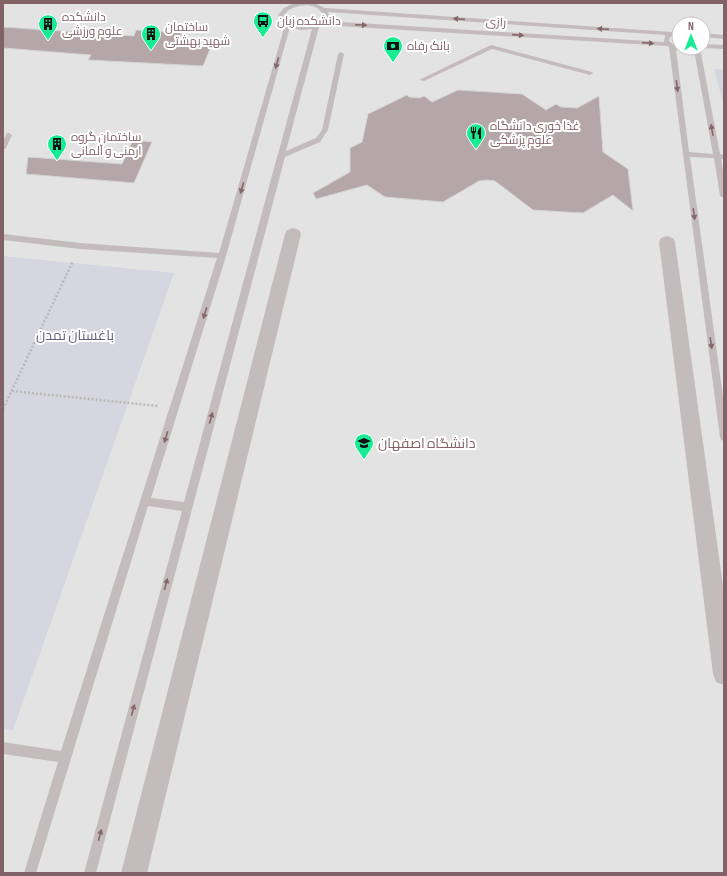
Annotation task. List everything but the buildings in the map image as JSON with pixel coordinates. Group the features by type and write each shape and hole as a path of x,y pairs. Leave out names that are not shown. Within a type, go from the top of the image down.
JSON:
{"street":[{"path":"134,873 293,234"},
{"path":"667,242 724,674"}],"lane":[{"name":"رازی","path":"300,3 322,7 670,34"},
{"path":"30,873 222,256 288,25 281,18 283,11 300,3"},
{"path":"90,873 280,156 319,24 326,15 322,7"},
{"name":"رازی","path":"288,25 301,28 319,24 498,33 670,46"},
{"path":"422,80 491,46 498,33"},
{"path":"670,34 666,38 670,46 686,154 724,437"},
{"path":"711,36 724,37"},
{"path":"491,46 590,73"},
{"path":"711,46 724,47"},
{"path":"280,156 318,140 325,130 341,54"},
{"path":"700,56 721,157 724,196"},
{"path":"3,148 9,135"},
{"path":"686,154 721,157"},
{"path":"3,237 80,246 222,256"},
{"path":"146,502 187,506"},
{"path":"3,748 65,757"}],"path":[{"path":"3,409 80,246"},
{"path":"12,391 175,408"}],"shaded area":[{"name":"دانشگاه اصفهان","path":"3,3 724,3 724,873 3,873"}],"green space":[{"path":"714,69 724,70 724,106"},
{"name":"باغستان تمدن","path":"3,256 174,273 13,730 3,729"}],"place":[{"name":"دانشکده زبان","path":"263,38"},
{"name":"دانشکده علوم ورزشی","path":"48,41"},
{"name":"ساختمان شهید بهشتی","path":"151,51"},
{"name":"بانک رفاه","path":"393,63"},
{"name":"غذا خوری دانشگاه علوم پزشکی","path":"476,150"},
{"name":"ساختمان گروه ارمنی و آلمانی","path":"57,161"},
{"name":"دانشگاه اصفهان","path":"364,460"}]}
